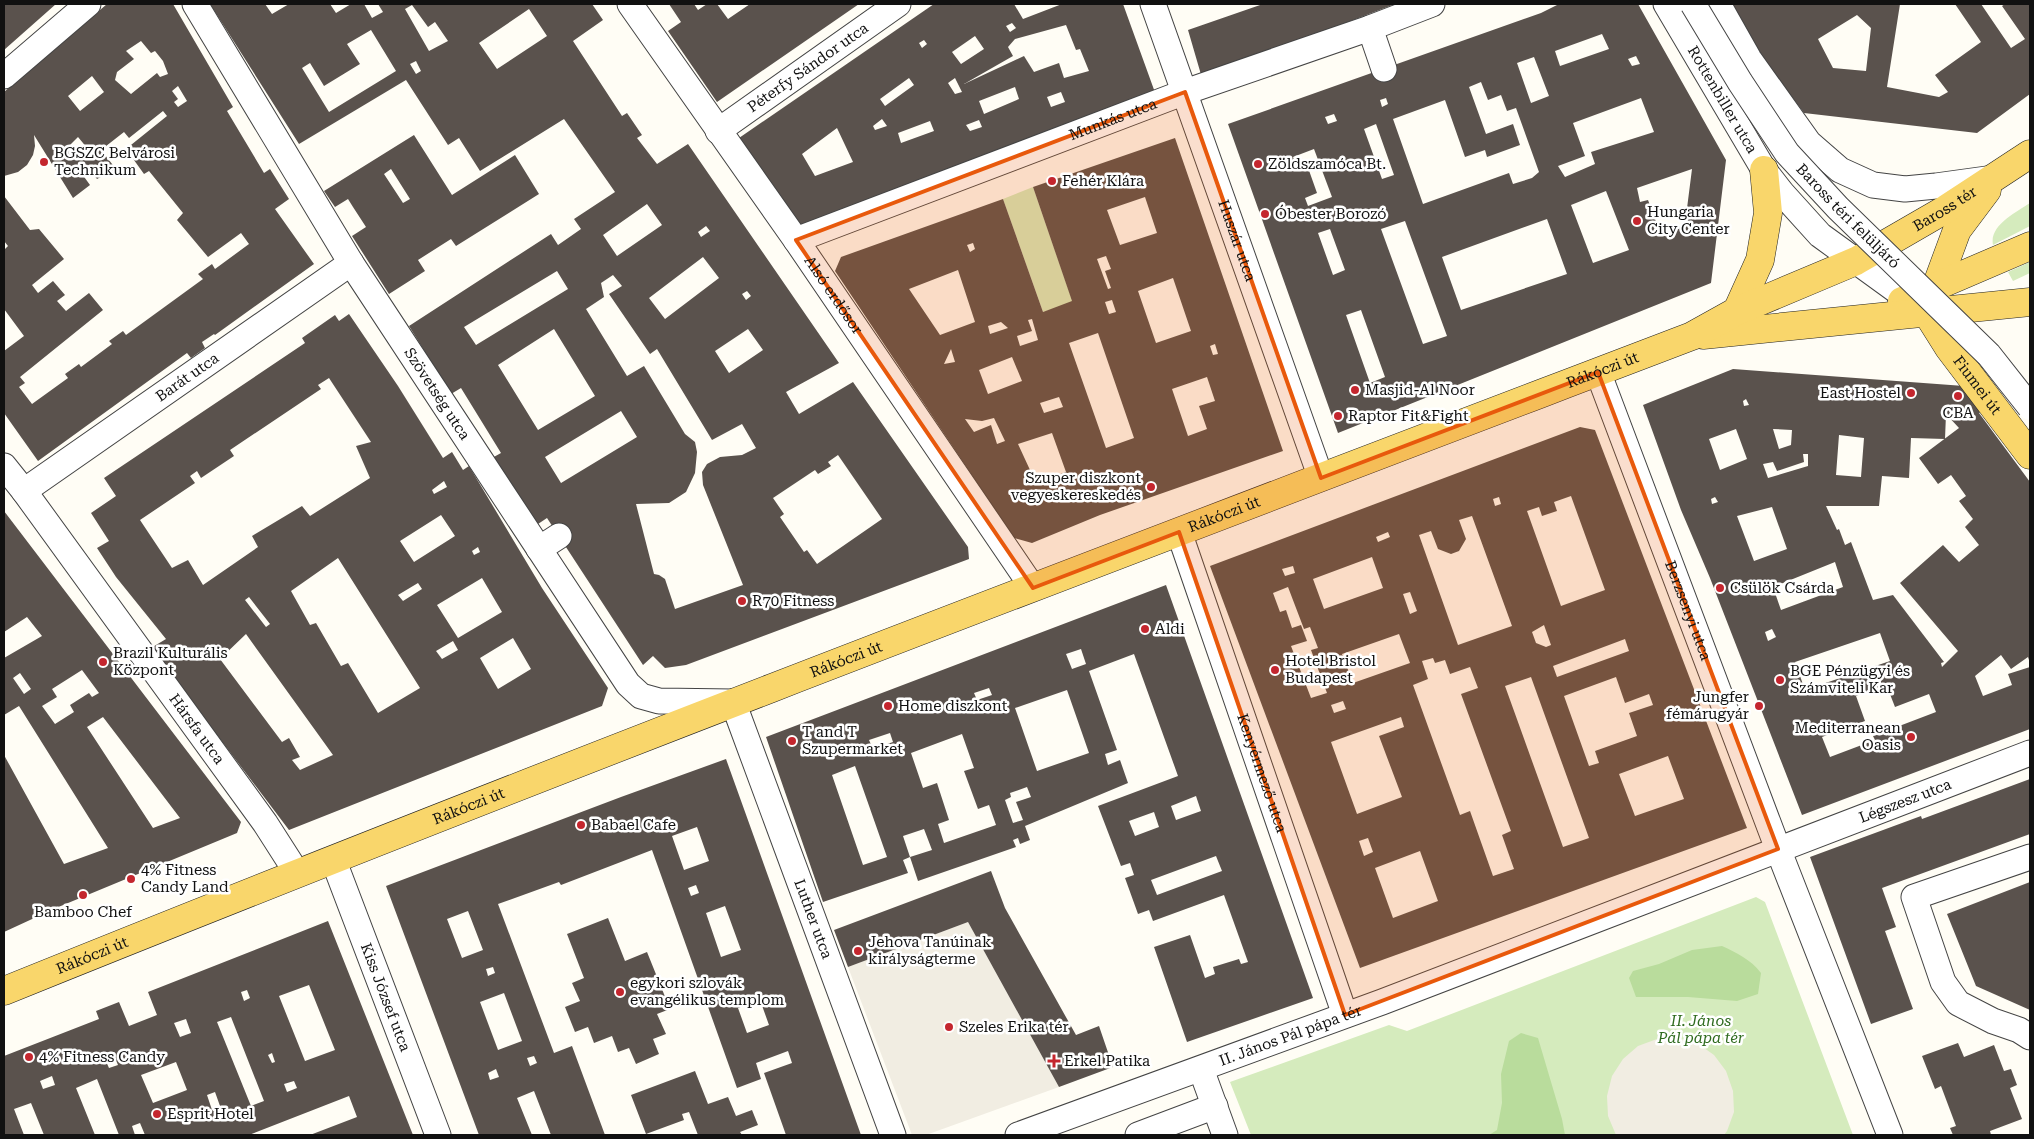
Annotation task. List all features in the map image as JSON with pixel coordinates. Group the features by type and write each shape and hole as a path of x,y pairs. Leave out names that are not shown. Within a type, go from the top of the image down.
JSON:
{"main road":[{"name":"Baross tér","path":"1737,311 1856,261 1946,209 2030,154"},
{"path":"1737,311 1760,260 1768,213 1764,170"},
{"path":"1918,305 1944,275 1957,230 1996,177"},
{"path":"1944,275 2030,246"},
{"path":"1944,275 2000,306"},
{"path":"1918,305 2000,306 2030,302"},
{"name":"Rákóczi út","path":"1692,336 1865,318 1918,305"},
{"name":"Fiumei út","path":"1918,305 2030,455"},
{"name":"Rákóczi út","path":"4,991 297,873 733,702 1692,336 1737,311"}],"street":[{"path":"4,76 88,4"},
{"name":"Szövetség utca","path":"195,4 351,264 549,542 628,684 641,696 659,701 733,702"},
{"name":"Alsó erdősor","path":"630,4 796,240 1033,588"},
{"name":"Péterfy Sándor utca","path":"718,131 898,4"},
{"name":"Huszár utca","path":"1153,4 1321,478"},
{"name":"Munkás utca","path":"796,240 1185,92 1370,28 1432,4"},
{"name":"Rottenbiller utca","path":"1666,4 1764,170 1820,235 1856,261"},
{"name":"Baross téri felüljáró","path":"1693,4 1786,153 1838,208 1989,355 2030,407"},
{"path":"1718,4 1755,66 1809,143 1840,170 1873,185 1905,189 1996,177"},
{"path":"1370,28 1384,69"},
{"path":"1782,193 1810,194 1825,182 1828,161"},
{"path":"1856,261 1918,305"},
{"name":"Barát utca","path":"24,491 351,264"},
{"name":"Berzsenyi utca","path":"1598,372 1778,849"},
{"name":"Hársfa utca","path":"4,466 269,830 297,873"},
{"name":"Kenyérmező utca","path":"1178,532 1345,1015"},
{"name":"Luther utca","path":"733,702 893,1135"},
{"name":"Légszesz utca","path":"1778,849 2030,753"},
{"path":"1778,849 1890,1135"},
{"name":"II. János Pál pápa tér","path":"1018,1135 1345,1015 1778,849"},
{"path":"2030,857 1914,897 1943,982 1958,1004 1993,1021 2019,1030 2030,1037"},
{"name":"Kiss József utca","path":"333,859 438,1135"},
{"path":"1201,1068 1225,1135"},
{"path":"1138,1135 1215,1106"}],"highlighted area":[{"path":"1185,92 1321,478 1598,372 1778,849 1345,1015 1179,532 1033,588 796,240"}],"green space":[{"path":"1033,187 1073,303 1043,312 1003,199"},
{"path":"2030,203 2030,226 1993,245 1995,231 2000,225"},
{"path":"2030,262 2030,273 2013,281 2008,272"},
{"name":"II. János Pál pápa tér","path":"1756,897 1765,902 1853,1135 1251,1135 1230,1082 1389,1025 1407,1031"},
{"path":"1722,946 1748,960 1761,973 1758,994 1737,1001 1688,997 1636,997 1629,978 1633,971 1659,964 1692,950"},
{"path":"1521,1033 1538,1038 1565,1135 1489,1135 1497,1130 1502,1103 1501,1074 1509,1041"}],"shaded area":[{"name":"Szeles Erika tér","path":"968,922 1059,1087 926,1135 912,1135 848,967"},
{"path":"1677,1038 1697,1043 1714,1055 1726,1071 1733,1091 1734,1112 1727,1131 1724,1135 1616,1135 1608,1116 1607,1096 1612,1076 1623,1059 1638,1046 1657,1039"}],"building":[{"path":"4,4 56,4 4,50"},
{"path":"107,4 173,4 233,107 227,111 264,173 270,169 289,199 275,209 314,264 215,335 202,342 205,348 191,358 187,353 38,461 4,413 4,351 24,336 4,309 4,250 8,246 4,241 4,196 30,230 39,229 64,259 32,285 38,293 53,281 65,295 57,301 66,311 89,293 103,310 20,377 25,383 19,387 32,404 68,378 65,374 79,364 81,367 112,344 109,341 123,331 126,335 203,279 198,274 212,264 215,269 249,244 241,233 208,257 177,220 183,213 149,171 144,174 126,149 167,116 163,111 129,138 124,132 101,150 116,169 97,179 89,169 82,174 90,185 73,198 34,135 35,146 33,155 27,165 18,172 4,176 4,92","holes":["141,41 151,53 155,51 163,61 168,74 160,77 157,73 131,94 115,80 117,72 134,59 126,51","92,76 104,92 80,111 68,96","178,86 187,101 178,107 174,102 178,99 172,91","78,137 88,149 79,156 70,145"]},
{"path":"210,4 265,4 272,14 289,4 330,4 336,13 351,4 364,4 372,18 383,12 378,4 592,4 603,20 573,41 622,116 627,113 642,135 637,138 657,164 688,144 839,363 786,392 799,414 853,382 968,547 969,559 686,665 665,668 653,656 643,665 547,518 535,526 492,458 501,453 461,388 451,394 409,326 551,234 558,245 581,229 574,219 615,192 564,119 480,171 459,138 448,145 406,80 299,144","holes":["412,5 428,27 435,22 448,41 429,51 405,9","529,9 547,36 497,69 479,43","371,30 396,71 329,112 302,68 310,63 324,86 360,64 347,44","416,61 421,71 416,74 410,64","647,204 662,225 617,256 603,235","706,226 710,231 701,237 698,232","703,257 719,278 665,319 649,298","557,271 568,289 476,345 464,327","613,275 622,286 609,294 650,354 657,349 712,440 742,424 756,448 742,455 720,457 707,464 702,472 703,485 743,585 675,609 665,579 654,574 636,504 669,503 686,492 695,473 697,452 695,442 685,434 644,366 627,376 586,309 604,297 601,283","747,291 751,296 746,300 742,294","554,329 595,396 538,430 498,365","748,329 763,350 729,373 715,351","621,411 637,437 561,483 545,457","838,455 882,519 817,564 807,550 804,552 780,517 784,514 773,498 815,470 818,474 831,466 828,462"]},
{"path":"669,4 694,4 698,10 707,4 717,4 728,19 750,4 859,4 717,102 668,31 681,22"},
{"path":"934,4 1014,4 1023,19 1062,4 1123,4 1157,98 802,230 739,138","holes":["1012,23 1016,28 1010,32 1006,26","1066,25 1076,50 1080,49 1089,71 1064,78 1059,63 1034,72 1024,56 964,84 1013,56 1008,47 1015,39","975,36 984,49 961,64 952,52","924,40 927,44 922,48 919,43","909,78 914,85 885,106 880,99","955,78 962,92 955,94 948,83","1015,87 1019,99 984,114 979,101","1061,92 1065,102 1051,107 1047,97","882,119 887,126 875,130 873,126","979,120 982,127 970,131 966,125","930,121 934,131 901,143 898,133","837,128 853,162 815,176 802,154"]},
{"path":"1263,4 1395,4 1202,78 1188,30"},
{"path":"1559,4 1638,4 1726,160 1711,283 1338,433 1228,124 1541,13","holes":["1602,34 1609,49 1560,66 1555,51","1636,56 1640,64 1632,66 1628,59","1534,57 1549,96 1531,103 1517,63","1481,82 1488,100 1501,95 1507,111 1516,108 1539,172 1532,178 1513,184 1509,173 1423,204 1393,119 1445,100 1465,157 1485,150 1487,157 1520,145 1513,124 1486,134 1469,87","1386,98 1388,104 1382,107 1380,100","1641,98 1654,132 1591,152 1595,164 1565,177 1558,166 1585,156 1573,123","1334,114 1337,121 1328,124 1325,117","1376,124 1394,175 1382,179 1364,129","1314,149 1332,197 1308,206 1305,198 1317,193 1306,162 1296,166 1293,157","1692,169 1685,224 1661,235 1648,200 1640,202 1637,188","1606,191 1629,250 1593,263 1571,205","1547,219 1567,274 1461,310 1442,257","1405,221 1447,336 1423,344 1381,229","1330,229 1345,270 1333,275 1318,233","1361,310 1385,377 1370,383 1346,315"]},
{"path":"1730,4 1900,4 1887,87 1939,97 1948,92 1935,75 1981,42 1955,4 1981,4 2011,48 2025,39 2002,6 2005,4 2030,4 2030,94 1977,133 1804,113 1755,48","holes":["1857,15 1871,28 1866,71 1833,68 1818,39"]},
{"path":"414,135 452,195 515,155 539,194 456,246 451,239 418,260 425,271 389,294 352,236 366,227 348,199 335,207 324,191","holes":["391,169 410,199 403,203 384,174"]},
{"path":"1175,138 1283,451 1100,515 1032,543 1014,538 835,271 841,257 1003,199 1043,312 1072,301 1033,187","holes":["1145,197 1157,233 1120,245 1107,210","973,243 975,249 970,252 967,245","1106,256 1111,269 1105,271 1111,288 1108,289 1097,259","958,270 975,322 940,335 909,289","1173,278 1191,331 1156,343 1138,291","1112,300 1116,312 1109,314 1105,302","1032,319 1038,340 1020,346 1017,336 1032,331 1028,320","1001,322 1008,328 990,334 988,326","1098,333 1134,438 1106,448 1069,343","1215,344 1218,354 1213,355 1210,346","951,349 955,362 944,364","1012,357 1022,381 988,394 979,370","1207,377 1215,401 1199,406 1207,429 1188,436 1172,389","1059,397 1063,407 1044,413 1040,403","994,418 1005,441 997,444 991,425 974,432 965,419 982,421","1052,433 1066,472 1036,483 1018,444"]},
{"path":"349,314 398,386 443,458 452,452 463,470 469,466 542,588 608,688 602,706 289,830 151,648 166,639 116,577 97,548 109,541 91,513 116,496 104,478 305,343 302,338 335,315 339,321","holes":["329,378 371,442 356,446 370,478 310,516 302,506 252,536 258,547 203,585 188,560 172,568 140,520 195,483 190,476 197,471 201,478 234,456 230,450 321,389 318,385","444,481 447,487 434,494 432,490","441,515 455,536 414,562 400,541","478,547 480,552 474,555 472,551","338,558 420,688 378,713 348,663 341,666 316,623 310,625 291,591","482,578 502,612 458,638 437,605","418,583 422,589 403,601 398,595","249,597 270,624 266,627 245,600","246,634 333,755 300,770 292,760 300,757 289,738 282,742 220,659","513,638 531,669 498,689 480,658","453,641 458,650 442,659 436,651"]},
{"path":"1733,369 1964,386 1984,410 1979,413 2030,482 2030,663 2028,657 2011,669 2001,655 1975,676 1983,696 2012,685 2008,674 2030,667 2030,729 1802,815 1710,578 1681,510 1643,405","holes":["1746,399 1749,405 1744,406 1743,401","1946,414 1959,428 1945,438","1736,429 1747,459 1720,470 1709,439","1773,429 1792,430 1791,445 1779,449","1839,435 1864,438 1861,477 1836,475","1911,438 1944,439 1919,458 1938,484 1951,475 1966,496 1959,501 1973,519 1965,527 1979,545 1959,562 1943,545 1900,583 1958,651 1942,667 1941,663 1944,662 1893,595 1873,600 1851,542 1845,545 1839,529 1837,530 1826,506 1879,506 1882,476 1909,478","1803,454 1808,454 1808,466 1768,478 1763,464 1773,462 1777,471 1804,462","1715,497 1718,502 1712,504 1711,499","1772,507 1787,549 1754,561 1737,516","1835,562 1843,587 1781,610 1773,587","1772,629 1776,637 1768,641 1765,632","1880,633 1890,661 1805,690 1795,662","1886,684 1895,707 1929,694 1936,712 1873,736 1875,740 1830,757 1822,737 1865,721 1856,696"]},
{"path":"1580,427 1595,430 1747,828 1360,968 1210,566","holes":["1571,496 1605,590 1561,606 1527,511 1539,507 1542,516 1557,511 1554,502","1499,497 1501,504 1495,506 1493,499","1472,516 1512,626 1458,645 1419,535 1431,531 1438,549 1451,554 1459,551 1466,539 1459,520","1388,532 1390,537 1378,542 1376,537","1372,557 1383,588 1324,609 1313,579","1293,566 1295,573 1285,576 1282,569","1288,587 1304,629 1310,627 1318,648 1311,650 1327,693 1311,698 1291,646 1307,641 1301,625 1292,628 1286,610 1280,612 1273,593","1410,592 1417,611 1410,614 1403,594","1544,625 1551,645 1546,647 1536,643 1532,632","1399,634 1410,663 1353,683 1342,654","1625,639 1629,651 1557,677 1553,666","1433,658 1435,663 1445,660 1450,674 1470,667 1478,688 1461,694 1511,831 1502,835 1514,869 1493,876 1470,811 1460,815 1413,685 1428,679 1422,661","1531,677 1589,838 1563,847 1505,686","1616,677 1625,703 1649,694 1653,705 1629,713 1637,736 1595,751 1599,763 1589,766 1564,696","1343,701 1346,709 1334,713 1331,705","1401,717 1404,727 1379,736 1402,797 1357,814 1331,742","1668,756 1684,799 1635,816 1619,774","1368,838 1373,852 1364,856 1359,841","1420,851 1438,901 1393,918 1375,868"]},
{"path":"4,511 241,822 237,833 56,908 4,932 4,755 64,864 108,848 19,706 4,715 4,658 42,636 27,617 4,632","holes":["82,670 99,693 92,697 89,693 70,705 74,712 55,724 42,706 57,697 52,689","20,673 31,689 24,694 13,678","103,717 180,818 153,828 87,727"]},
{"path":"1166,585 1313,998 1187,1042 1154,947 1190,935 1205,978 1215,974 1213,967 1239,959 1241,964 1248,962 1224,895 1153,921 1149,910 1138,914 1125,878 1134,875 1130,863 1121,866 1098,806 1178,776 1134,654 1089,671 1117,750 1105,754 1108,765 1120,760 1128,783 1025,826 1030,840 1020,844 1018,838 1013,840 1016,847 918,881 910,857 903,860 908,873 823,902 766,737","holes":["1081,649 1086,664 1072,669 1066,654","989,688 992,695 977,700 974,693","1067,690 1089,753 1037,771 1015,708","890,733 893,742 873,749 869,740","962,734 974,768 964,771 978,809 989,805 996,825 944,843 938,824 949,820 937,783 923,788 911,753","855,766 887,857 863,865 832,775","1027,787 1031,797 1016,802 1023,820 1013,823 1005,800 1011,797 1010,793","1196,796 1201,811 1176,820 1171,806","1154,812 1159,827 1135,836 1129,821","924,829 932,850 910,857 903,836","1216,856 1222,871 1157,895 1151,880"]},
{"path":"726,759 861,1135 786,1135 764,1073 792,1063 788,1051 756,1063 761,1079 737,1088 652,850 561,885 559,882 498,904 554,1053 572,1046 605,1135 551,1135 534,1091 517,1098 532,1135 479,1135 386,886","holes":["697,827 709,861 684,870 672,836","696,885 699,893 691,896 688,888","725,906 741,950 721,957 706,913","468,911 483,950 462,958 447,919","493,967 495,973 488,976 486,969","504,993 522,1041 498,1050 480,1002","760,1000 769,1025 747,1033 738,1008","534,1056 537,1063 530,1066 527,1058","496,1069 499,1077 490,1080 488,1073"]},
{"path":"2030,779 2030,834 1882,888 1896,927 1885,931 1913,1009 1871,1024 1810,857 1921,816 1922,819"},
{"path":"991,871 1005,908 1076,1035 1099,1026 1113,1067 1059,1087 968,922 848,967 834,930"},
{"path":"2030,882 2030,1010 1976,986 1947,914"},
{"name":"egykori szlovák evangélikus templom","path":"608,918 625,961 647,952 670,1009 657,1014 666,1034 653,1039 659,1054 636,1064 629,1048 618,1052 612,1036 594,1043 588,1027 575,1032 565,1007 580,1001 572,983 584,978 567,934"},
{"path":"328,921 413,1135 310,1135 357,1117 349,1096 249,1135 145,1135 140,1123 132,1126 135,1135 119,1135 97,1079 76,1088 95,1135 44,1135 31,1103 14,1109 24,1135 4,1135 4,1056 99,1019 96,1011 119,1002 129,1026 157,1015 148,992","holes":["309,985 335,1050 305,1061 279,996","247,990 250,998 244,1001 241,992","231,1017 264,1101 251,1106 217,1022","186,1019 191,1033 180,1037 174,1023","113,1053 118,1065 109,1068 104,1057","272,1053 275,1062 272,1063 268,1055","176,1062 187,1090 153,1103 141,1075","52,1076 55,1085 43,1089 40,1081","294,1081 297,1088 287,1092 284,1084","215,1092 220,1106 212,1110 207,1095"]},
{"path":"1958,1043 1964,1057 1994,1045 2004,1071 2011,1069 2017,1085 2010,1088 2022,1119 1990,1131 1991,1135 1953,1135 1950,1128 1956,1126 1941,1086 1935,1089 1922,1056"},
{"path":"695,1071 708,1104 728,1097 736,1116 752,1110 758,1125 740,1132 742,1135 698,1135 689,1112 682,1114 684,1120 646,1134 631,1095"}],"place":[{"name":"BGSZC Belvárosi Technikum","path":"44,162"},
{"name":"Zöldszamóca Bt.","path":"1258,164"},
{"name":"Fehér Klára","path":"1052,181"},
{"name":"Óbester Borozó","path":"1265,214"},
{"name":"Hungaria City Center","path":"1637,221"},
{"name":"Masjid-Al Noor","path":"1355,390"},
{"name":"East Hostel","path":"1911,393"},
{"name":"CBA","path":"1958,396"},
{"name":"Raptor Fit&Fight","path":"1338,416"},
{"name":"Szuper diszkont vegyeskereskedés","path":"1151,487"},
{"name":"Csülök Csárda","path":"1720,588"},
{"name":"R70 Fitness","path":"742,601"},
{"name":"Aldi","path":"1145,629"},
{"name":"Brazil Kulturális Központ","path":"103,662"},
{"name":"Hotel Bristol Budapest","path":"1275,670"},
{"name":"BGE Pénzügyi és Számviteli Kar","path":"1780,680"},
{"name":"Home diszkont","path":"888,706"},
{"name":"Jungfer fémárugyár","path":"1759,706"},
{"name":"Mediterranean Oasis","path":"1911,737"},
{"name":"T and T Szupermarket","path":"792,741"},
{"name":"Babael Cafe","path":"581,825"},
{"name":"4% Fitness Candy Land","path":"131,879"},
{"name":"Bamboo Chef","path":"83,895"},
{"name":"Jehova Tanúinak királyságterme","path":"858,951"},
{"name":"egykori szlovák evangélikus templom","path":"620,992"},
{"name":"Szeles Erika tér","path":"949,1027"},
{"name":"4% Fitness Candy","path":"29,1057"},
{"name":"Erkel Patika","path":"1054,1061"},
{"name":"Esprit Hotel","path":"157,1114"}]}
